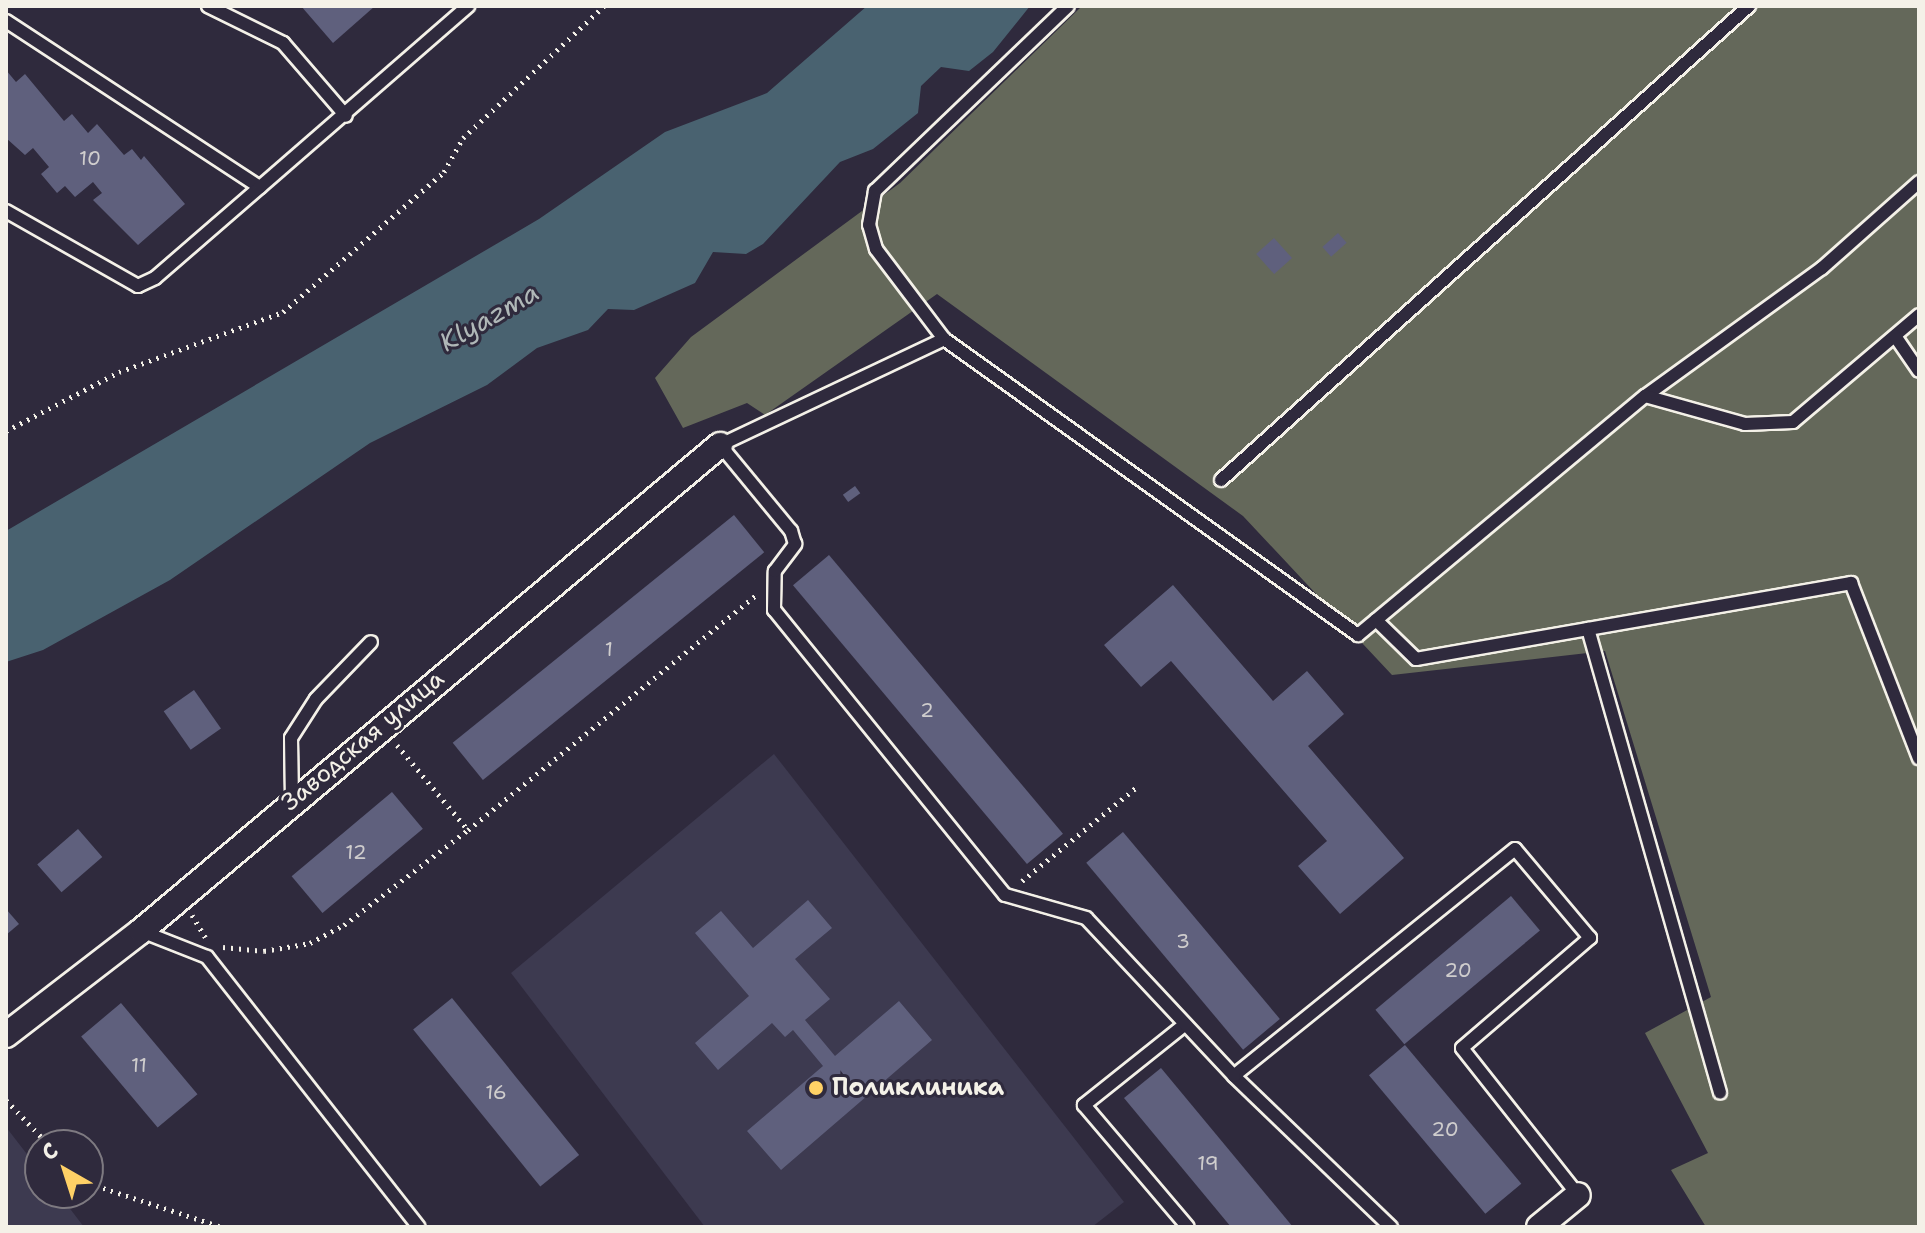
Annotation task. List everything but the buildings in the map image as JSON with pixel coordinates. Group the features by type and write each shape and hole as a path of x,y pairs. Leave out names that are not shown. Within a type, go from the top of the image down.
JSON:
{"street":[{"name":"Заводская улица","path":"6,1035 141,931 381,726 720,445"},
{"path":"1539,1227 1578,1195"}],"lane":[{"path":"208,6 283,43 346,116"},
{"path":"6,211 138,286 155,278 346,116 452,11 468,6"},
{"path":"1068,6 875,191 869,225 876,249 944,339 1358,635 1645,396 1822,268 1919,182"},
{"path":"1221,480 1749,6"},
{"path":"6,21 260,187"},
{"path":"1645,396 1745,424 1793,422 1919,315"},
{"path":"1895,336 1919,371"},
{"path":"944,339 720,445 791,531 795,544 774,580 774,610 1005,895 1086,918 1183,1026 1391,1227"},
{"path":"1376,620 1416,659 1851,583 1919,758"},
{"path":"1588,629 1720,1093"},
{"path":"292,801 291,738 316,699 371,642"},
{"path":"1234,1076 1515,849 1590,938 1462,1048 1578,1195"},
{"path":"141,931 207,957 419,1227"},
{"path":"1183,1026 1084,1105 1188,1227"}],"path":[{"path":"6,431 119,372 283,312 444,172 463,138 604,6"},
{"path":"192,901 198,928 212,946 264,951 310,943 344,925 468,830 774,580"},
{"path":"381,726 468,830"},
{"path":"1005,895 1138,786"},
{"path":"6,1100 34,1129"},
{"path":"104,1188 222,1227"}],"shaded area":[{"name":"Поликлиника","path":"774,754 1124,1202 1092,1227 705,1227 511,973"},
{"path":"6,1127 24,1150 24,1209 70,1209 84,1227 6,1227"}],"green space":[{"path":"1082,6 1919,6 1919,1227 1706,1227 1671,1170 1708,1153 1645,1033 1711,997 1605,651 1392,675 1243,516 937,294 765,415 747,403 683,428 655,378 691,337 900,183"}],"water":[{"name":"Klyazma","path":"867,6 1030,6 993,52 969,71 941,67 921,86 918,113 873,149 840,162 763,244 746,254 713,252 695,283 634,310 608,309 588,330 537,348 487,385 370,443 170,580 43,650 6,662 6,531 539,219 665,132 767,93"}],"place":[{"name":"Поликлиника","path":"816,1088"}]}
